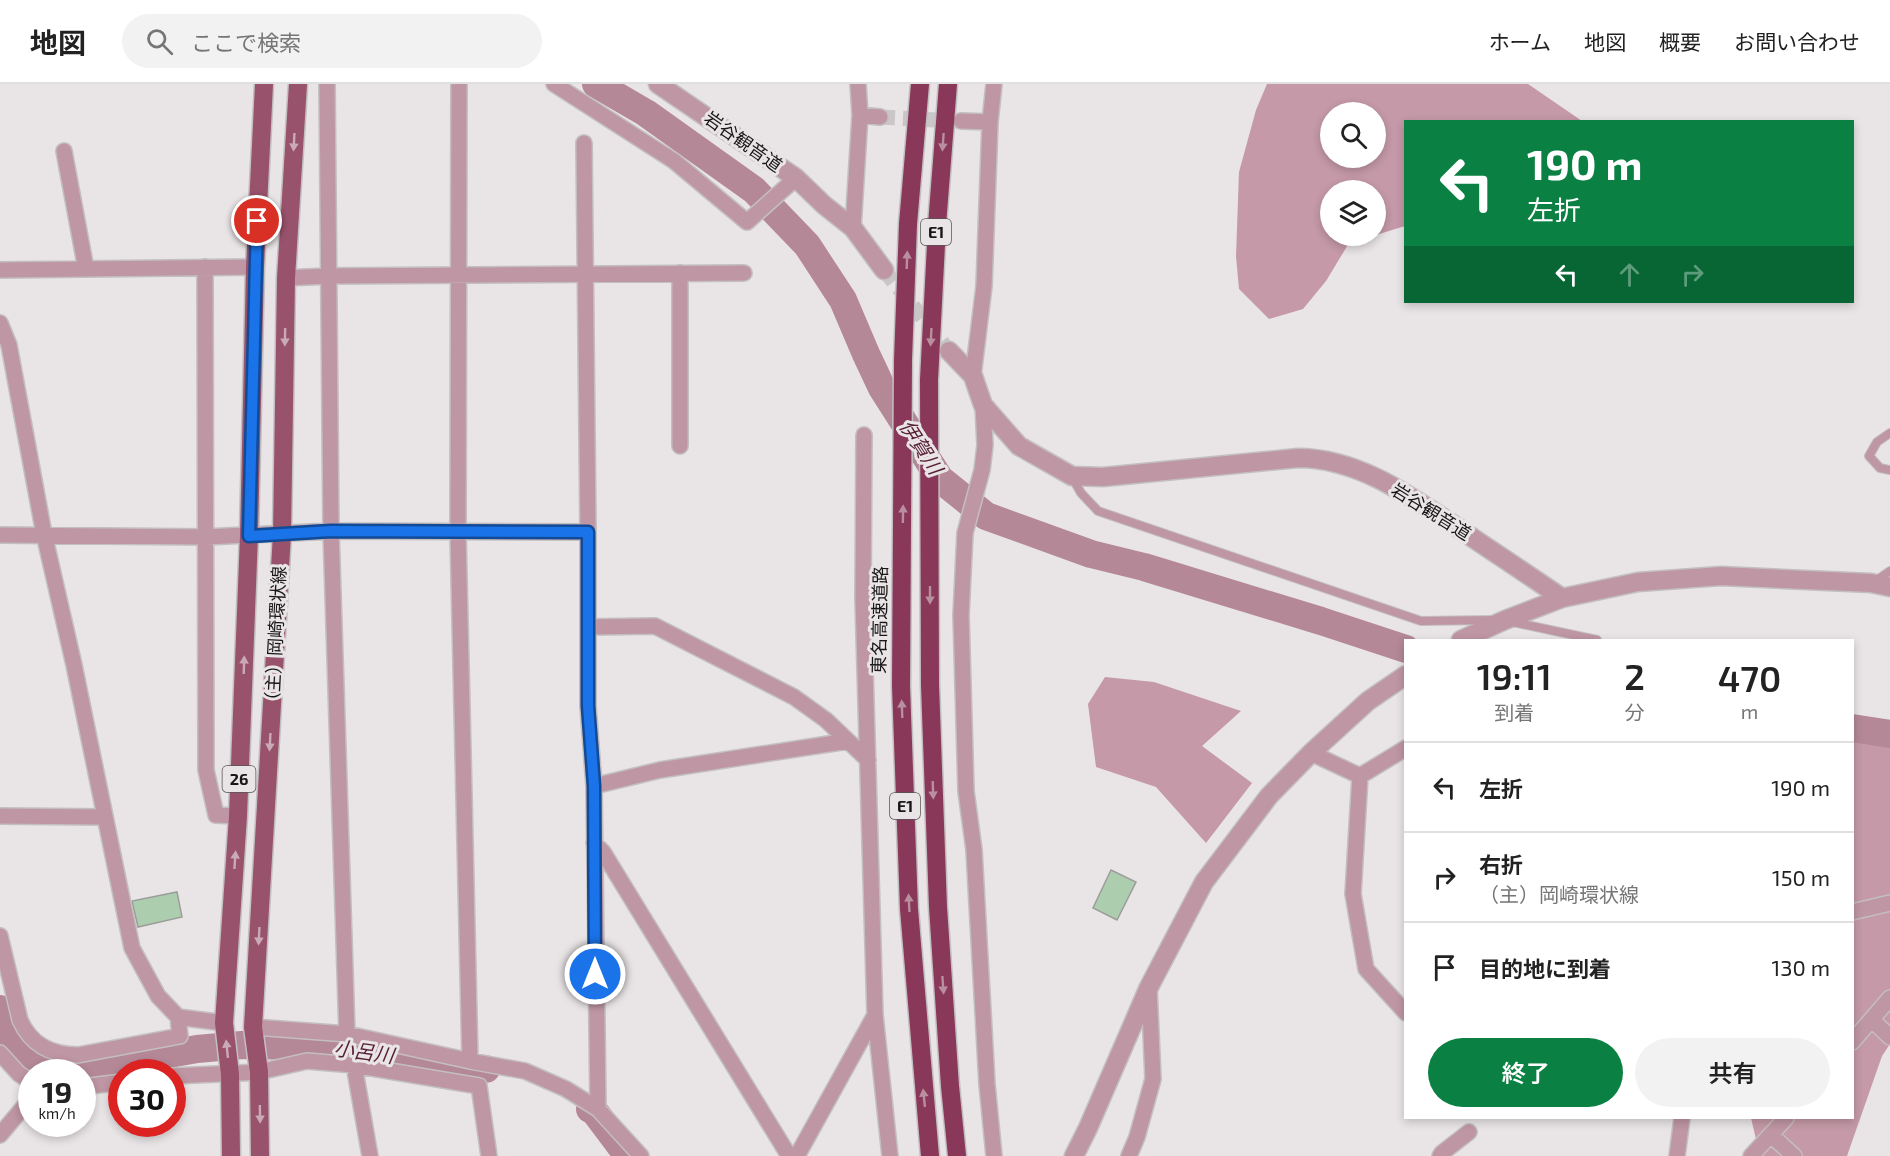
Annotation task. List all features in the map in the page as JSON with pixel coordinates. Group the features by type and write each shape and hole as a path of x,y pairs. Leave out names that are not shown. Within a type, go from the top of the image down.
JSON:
{"highway":[{"name":"東名高速道路","path":"920,84 908,224 903,360 901,686 909,909 930,1156"},
{"name":"E1","path":"948,84 937,225 929,380 930,685 938,907 957,1156"}],"main road":[{"name":"（主）岡崎環状線","path":"231,1156 230,1074 224,1023 238,816 249,536 255,267 264,84"},
{"name":"（主）岡崎環状線","path":"260,1156 259,1072 253,1027 282,534 286,278 298,84"}],"street":[{"path":"327,84 331,531 347,1034"},
{"path":"459,84 458,533 470,1061"},
{"path":"554,84 674,161 747,222 796,178"},
{"name":"岩谷観音道","path":"658,84 796,178 824,205 853,228 884,270"},
{"path":"853,228 860,115 858,84"},
{"path":"973,376 984,286 990,122 994,84"},
{"path":"860,115 880,117"},
{"path":"961,121 990,122"},
{"path":"584,142 588,706 594,786 598,1109"},
{"path":"64,151 86,269"},
{"path":"204,267 206,770 216,814 238,816"},
{"path":"0,270 255,267"},
{"path":"680,273 680,446"},
{"path":"286,278 744,273"},
{"path":"0,323 9,345 44,534 74,664 132,948 158,996 178,1017 180,1036 78,1055 63,1055 37,1045 24,1031 20,1020 0,936"},
{"path":"949,351 973,376 983,405 985,445 982,470 965,533 962,615 966,791 974,850 987,1084 994,1156"},
{"name":"岩谷観音道","path":"983,405 1019,446 1072,476 1102,477 1298,458 1316,458 1363,471 1423,504 1562,598"},
{"path":"864,435 863,599 875,1015 890,1156"},
{"path":"0,535 206,537 331,531 588,532"},
{"path":"1463,639 1504,620 1562,598 1638,582 1721,576 1871,583 1890,587"},
{"path":"588,627 655,626 794,697 826,720 868,760"},
{"path":"1074,1156 1149,987 1204,882 1269,795 1368,701 1403,678"},
{"path":"594,786 660,770 848,741"},
{"path":"1360,776 1404,749"},
{"path":"1311,753 1360,776"},
{"path":"1360,776 1353,894 1366,969 1404,1011"},
{"path":"0,816 104,818"},
{"path":"594,843 603,852 789,1156"},
{"path":"1854,912 1890,903"},
{"path":"1129,1156 1137,1137 1153,1079 1149,987"},
{"path":"1854,1039 1890,998"},
{"path":"797,1156 875,1015"},
{"path":"178,1017 224,1023"},
{"path":"1872,1020 1890,1037"},
{"path":"253,1027 347,1034 525,1071 566,1089 598,1109 641,1156"},
{"path":"0,1053 18,1073"},
{"path":"186,1076 259,1072 307,1061 354,1065 479,1086 489,1156"},
{"path":"354,1065 370,1156"},
{"path":"0,1135 18,1114"},
{"path":"1677,1156 1682,1119"},
{"path":"1751,1156 1785,1119"},
{"path":"1440,1156 1442,1152 1469,1132"},
{"path":"1771,1135 1794,1156"}],"lane":[{"path":"1890,433 1877,442 1869,456 1880,468 1890,470"},
{"path":"1072,476 1081,493 1098,511 1421,621 1504,620 1592,639"},
{"path":"1871,583 1890,571"}],"shaded area":[{"path":"1267,84 1528,84 1581,120 1404,120 1404,226 1386,232 1386,180 1320,180 1320,246 1347,246 1326,281 1303,309 1269,319 1239,289 1236,256 1239,172 1256,110"},
{"path":"1105,677 1154,682 1241,711 1202,746 1252,783 1206,843 1156,787 1096,767 1088,704"},
{"path":"1854,741 1890,743 1890,1044 1882,1056 1847,1156 1760,1156 1751,1119 1854,1119"}],"building":[{"path":"1111,870 1136,882 1117,920 1093,908"},
{"path":"177,892 182,917 138,927 132,901"}],"waterway":[{"name":"伊賀川","path":"596,84 646,113 754,190 807,245 843,300 882,388 940,479 986,516 1091,554 1144,567 1404,648"},
{"name":"伊賀川","path":"1854,728 1890,734"},
{"name":"小呂川","path":"0,1009 18,1050 33,1059"},
{"name":"小呂川","path":"96,1067 197,1049 242,1045 316,1046 486,1069"},
{"name":"小呂川","path":"590,1109 595,1112 628,1156"}],"tunnel":[{"path":"880,117 955,121"},
{"path":"884,270 949,351"}],"route":[{"path":"257,221 249,536 331,531 588,532 588,706 594,786 595,974"}]}
